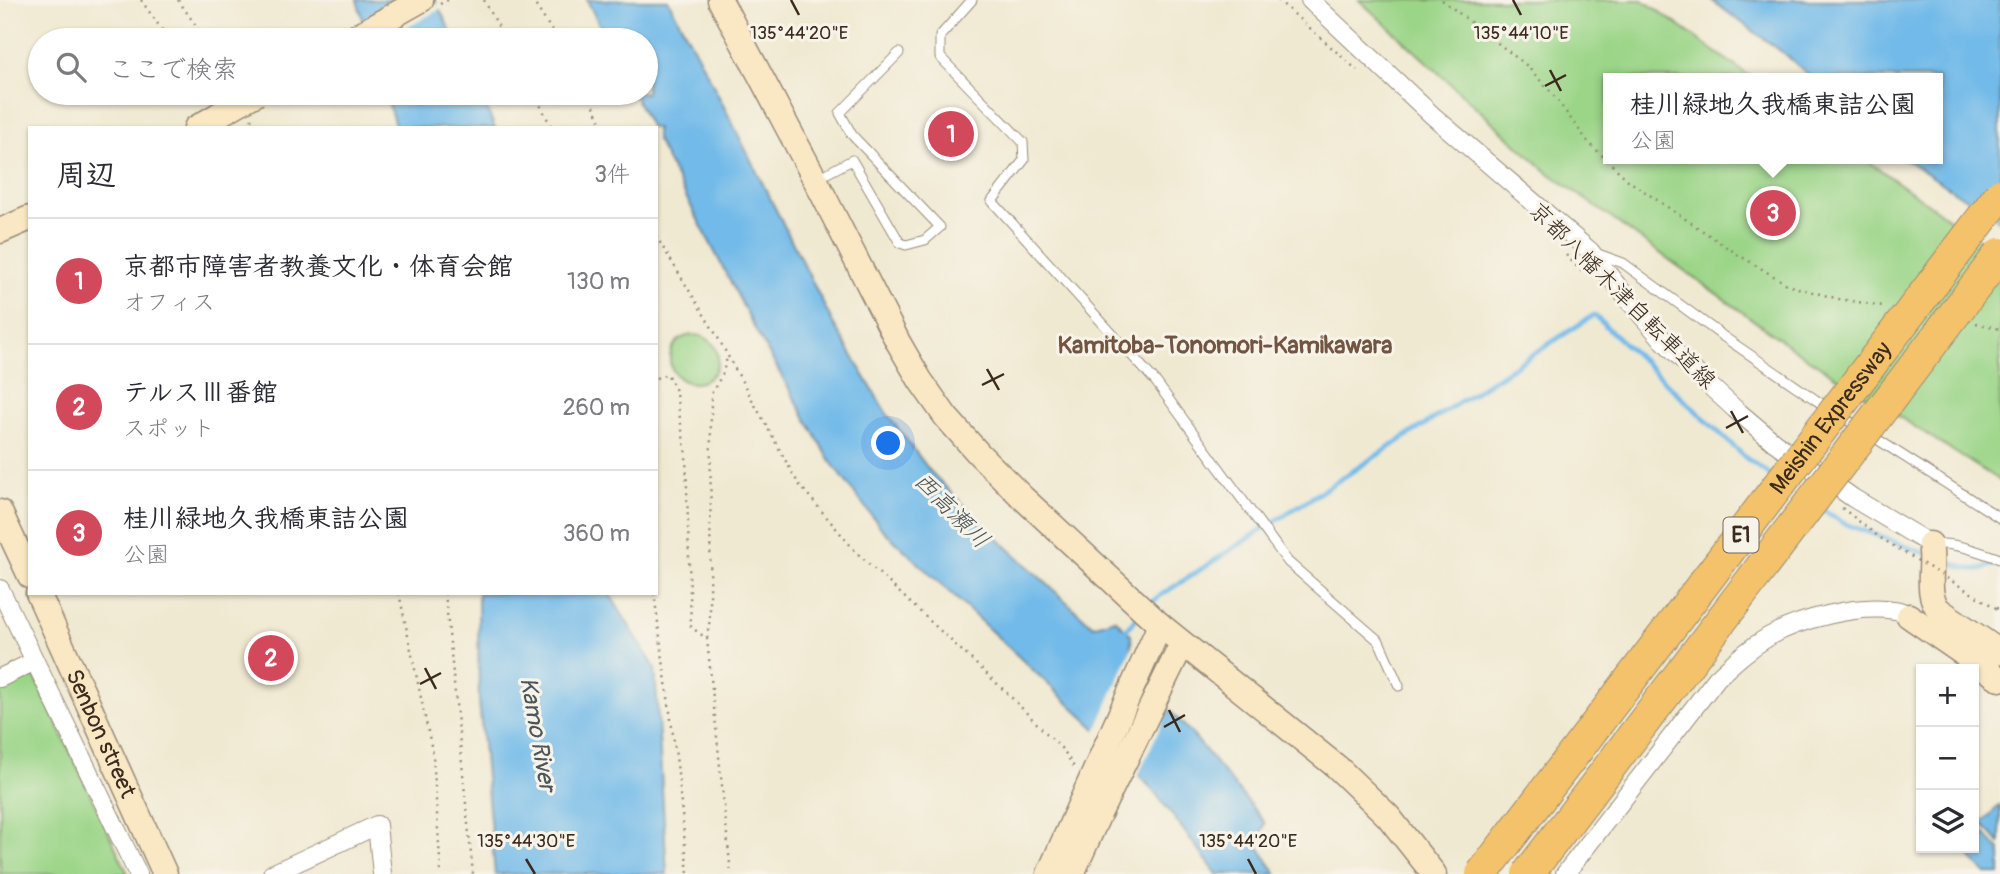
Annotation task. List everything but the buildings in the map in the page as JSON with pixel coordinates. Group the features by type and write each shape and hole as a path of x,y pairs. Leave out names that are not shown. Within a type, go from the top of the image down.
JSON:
{"highway":[{"name":"Meishin Expressway","path":"1482,874 2000,195"},
{"name":"Meishin Expressway","path":"1528,874 2000,254"}],"street":[{"path":"371,28 421,0"},
{"path":"720,0 908,360 946,416 1023,498 1160,625 1337,767 1388,816 1434,874"},
{"path":"1310,0 1432,115 1590,251 1664,341 1735,409 1774,442 1853,498 1930,544 1931,596 1935,606 2000,652"},
{"path":"199,126 236,105"},
{"path":"0,231 28,219"},
{"path":"0,512 28,572"},
{"path":"0,589 138,874"},
{"name":"Senbon street","path":"39,595 165,874"},
{"path":"1564,874 1717,678 1742,654 1770,636 1802,622 1847,611 1898,610 2000,678"},
{"path":"1072,874 1087,804 1160,625"},
{"path":"1049,874 1087,804 1182,644"},
{"path":"0,678 35,661"},
{"path":"272,874 377,825 382,874"}],"lane":[{"path":"972,0 940,36 940,57 1023,142 1024,160 992,201 1156,382 1288,562 1379,640 1399,686"},
{"path":"815,179 852,160 900,243 906,246 925,240 940,227 852,135 840,113 899,52"},
{"path":"1590,251 1623,263 1816,400 2000,518"},
{"path":"1930,544 1942,543 1968,548 2000,559"}],"path":[{"path":"141,0 161,28"},
{"path":"178,0 198,28"},
{"path":"484,0 499,28"},
{"path":"532,0 550,28"},
{"path":"1278,0 1359,72"},
{"path":"1442,0 1526,65 1603,157"},
{"path":"540,105 551,126"},
{"path":"593,105 603,126"},
{"path":"1610,164 1629,181 1747,261 1790,286 1853,302 1886,307"},
{"path":"658,239 717,336 798,483 856,552 1065,751 1087,804"},
{"name":"京都八幡木津自転車道線","path":"1563,252 1591,281"},
{"path":"1973,322 2000,329"},
{"path":"727,358 712,394 710,618 707,639 731,874"},
{"path":"658,377 667,374 675,388 686,454 691,627 707,639"},
{"path":"1842,508 1880,537 1998,608"},
{"path":"399,595 433,755 441,874"},
{"path":"445,595 472,874"},
{"path":"654,595 677,764 688,874"}],"green space":[{"path":"1359,0 1643,0 1745,73 1603,73 1603,164 1872,164 2000,255 2000,481 1799,353 1546,171"},
{"path":"694,335 711,342 718,359 711,376 694,383 677,376 670,359 677,342"},
{"path":"24,673 35,677 128,874 0,874 0,685"}],"water":[{"path":"357,0 435,0 449,28 365,28"},
{"name":"西高瀬川","path":"587,0 668,0 833,323 885,411 930,471 985,527 1093,626 1115,619 1131,635 1132,671 1192,734 1265,823 1257,844 1276,874 1217,874 1153,790 1094,727 882,529 831,462 756,331 658,143 658,126 650,126 639,105 658,105 658,28 601,28"},
{"path":"1711,0 2000,0 2000,221 1913,164 1943,164 1943,73 1806,73"},
{"path":"389,105 485,105 494,126 395,126"},
{"name":"Kamo River","path":"478,595 610,595 655,668 667,874 495,874 479,701"},
{"path":"2000,805 2000,843 1981,823"},
{"path":"1979,827 2000,850 2000,874 1986,874 1967,853 1979,853"}],"pier":[{"path":"440,1 444,7 406,28 392,28"},
{"path":"1134,642 1136,670 1170,706 1137,778 1095,733"}],"waterway":[{"path":"1149,605 1594,315 1746,458 1772,476"},
{"path":"1821,508 1843,523 1924,553"},
{"path":"1940,559 1970,569 1991,566 2000,561"},
{"path":"1123,633 1140,614"}],"place":[{"name":"京都市障害者教養文化・体育会館","path":"951,134"},
{"name":"桂川緑地久我橋東詰公園","path":"1773,213"},
{"name":"テルスⅢ番館","path":"271,658"}],"district":[{"name":"Kamitoba-Tonomori-Kamikawara","path":"1225,345"}]}
